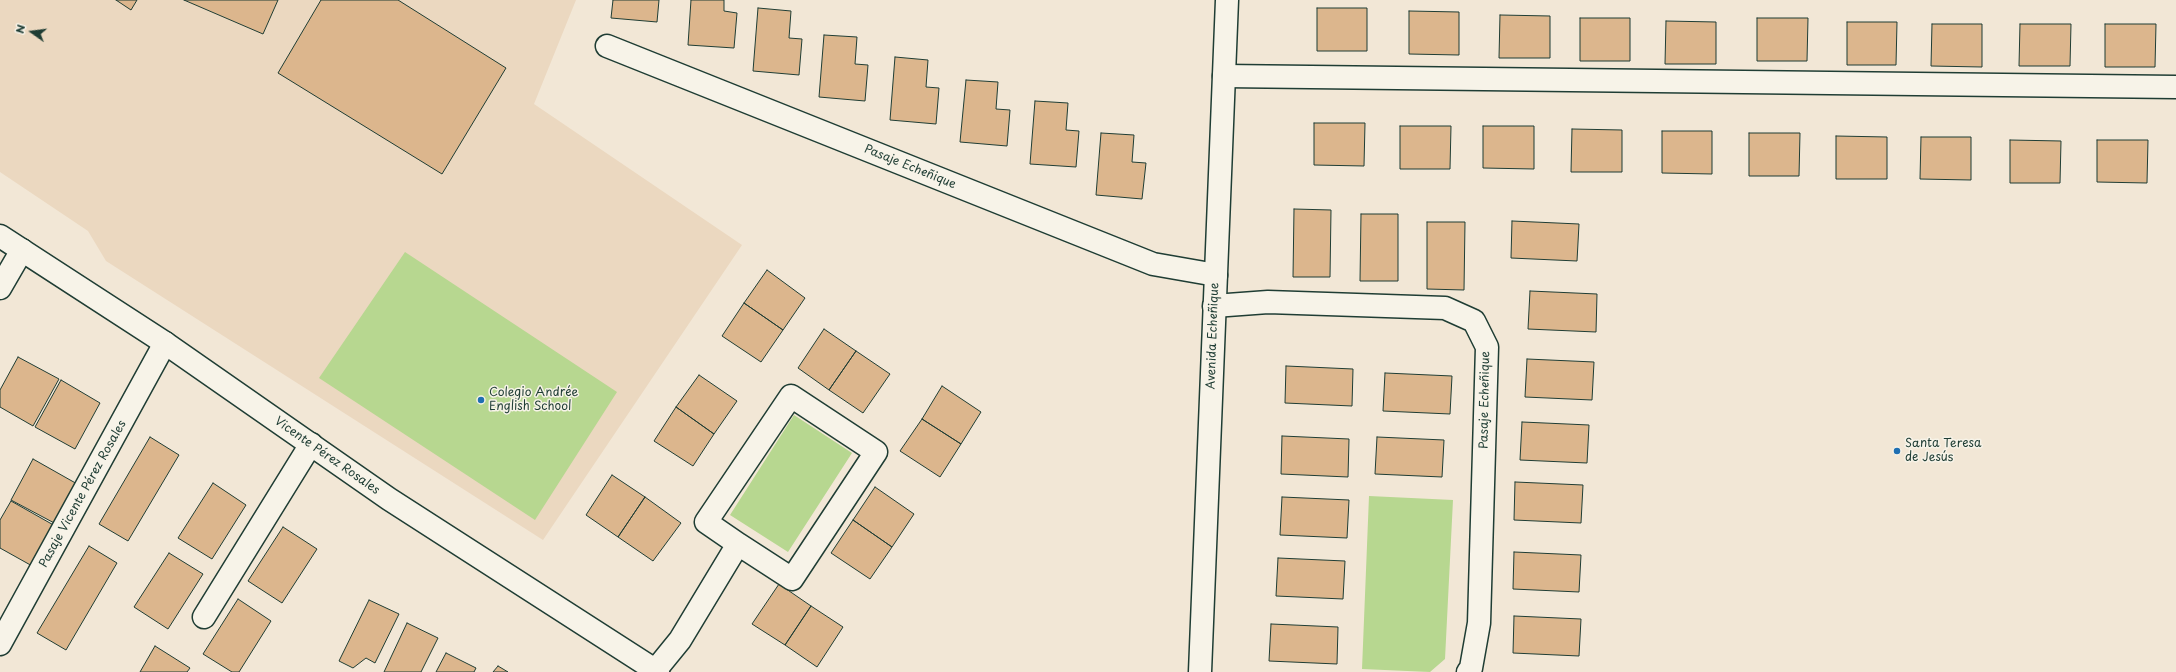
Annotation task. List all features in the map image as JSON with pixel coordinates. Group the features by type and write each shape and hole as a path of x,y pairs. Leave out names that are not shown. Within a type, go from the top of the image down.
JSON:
{"street":[{"name":"Avenida Echeñique","path":"1200,672 1227,0"},
{"name":"Pasaje Echeñique","path":"607,46 1153,264 1216,275"},
{"path":"1224,76 2176,86"},
{"name":"Vicente Pérez Rosales","path":"0,236 165,343 390,499 655,671"},
{"path":"0,288 22,250"},
{"name":"Pasaje Echeñique","path":"1214,306 1268,302 1445,308 1474,321 1487,347 1479,623 1471,668 1468,672"},
{"name":"Pasaje Vicente Pérez Rosales","path":"0,644 165,343"},
{"path":"791,396 876,452 792,579 738,544 706,522 791,396"},
{"path":"204,617 311,444"},
{"path":"655,671 680,640 738,544"}],"shaded area":[{"name":"Colegio Andrée English School","path":"0,0 576,0 534,104 742,245 543,540 106,261 88,231 0,172"}],"green space":[{"path":"405,252 617,392 535,520 319,378"},
{"path":"794,415 852,453 788,552 730,515"},
{"path":"1369,496 1453,500 1445,659 1430,672 1362,669"}],"building":[{"path":"116,0 137,0 131,10"},
{"path":"184,0 278,0 263,34"},
{"path":"321,0 398,0 506,68 442,174 278,73"},
{"path":"613,0 659,0 657,22 611,18"},
{"path":"691,0 724,0 724,11 737,13 734,48 688,45"},
{"path":"758,8 791,11 789,38 802,39 799,75 753,71"},
{"path":"1317,8 1367,8 1367,51 1317,51"},
{"path":"1409,11 1459,12 1459,55 1409,54"},
{"path":"1500,15 1550,16 1550,58 1499,58"},
{"path":"1580,18 1630,18 1630,61 1580,61"},
{"path":"1757,18 1808,18 1807,61 1757,61"},
{"path":"1666,21 1716,22 1716,64 1665,64"},
{"path":"1847,22 1897,22 1896,65 1847,65"},
{"path":"1932,24 1982,24 1982,67 1931,66"},
{"path":"2020,24 2071,24 2070,66 2019,66"},
{"path":"2105,24 2156,24 2155,67 2105,67"},
{"path":"824,35 857,37 855,64 868,65 865,101 819,97"},
{"path":"895,57 928,60 926,87 939,88 936,124 890,120"},
{"path":"966,80 998,82 996,109 1010,110 1007,146 960,142"},
{"path":"1035,101 1068,103 1066,130 1079,131 1076,167 1030,164"},
{"path":"1314,123 1365,123 1364,166 1314,165"},
{"path":"1400,126 1451,126 1450,169 1400,169"},
{"path":"1483,126 1534,126 1534,169 1483,168"},
{"path":"1572,129 1622,130 1622,172 1571,172"},
{"path":"1662,131 1712,131 1712,174 1662,173"},
{"path":"1101,133 1134,135 1132,162 1146,163 1142,199 1096,195"},
{"path":"1749,133 1800,133 1799,176 1749,176"},
{"path":"1836,136 1887,137 1887,179 1836,179"},
{"path":"1921,137 1971,137 1971,180 1920,179"},
{"path":"2010,140 2061,141 2060,183 2010,183"},
{"path":"2097,140 2148,140 2147,183 2097,182"},
{"path":"1294,209 1331,210 1330,277 1293,277"},
{"path":"1361,214 1398,214 1398,281 1360,281"},
{"path":"1512,221 1579,224 1577,261 1511,258"},
{"path":"1427,222 1465,222 1464,290 1427,289"},
{"path":"767,270 805,298 783,330 744,303"},
{"path":"1530,291 1597,294 1596,332 1528,329"},
{"path":"744,303 783,330 761,362 722,336"},
{"path":"824,329 856,351 829,390 798,368"},
{"path":"856,351 890,374 863,413 829,390"},
{"path":"18,357 59,379 33,426 0,407 0,390"},
{"path":"1527,359 1594,362 1592,400 1525,397"},
{"path":"1286,366 1353,369 1352,406 1285,403"},
{"path":"1385,373 1452,376 1450,414 1383,411"},
{"path":"699,375 737,401 714,434 676,407"},
{"path":"61,380 100,403 75,449 35,427"},
{"path":"942,386 981,412 961,444 922,419"},
{"path":"676,407 714,434 693,466 654,441"},
{"path":"922,419 961,444 940,477 900,451"},
{"path":"1522,422 1589,425 1587,463 1520,460"},
{"path":"1282,436 1349,439 1348,477 1281,474"},
{"path":"150,437 179,455 128,541 99,524"},
{"path":"1377,437 1444,440 1442,477 1375,474"},
{"path":"33,459 79,485 58,525 11,500"},
{"path":"612,475 645,497 618,537 586,515"},
{"path":"1515,482 1583,485 1581,523 1514,520"},
{"path":"213,483 246,505 212,559 178,538"},
{"path":"875,487 914,514 892,547 853,520"},
{"path":"645,497 681,523 653,561 618,537"},
{"path":"1282,497 1349,500 1347,538 1280,535"},
{"path":"11,501 57,527 34,567 0,548 0,520"},
{"path":"853,520 892,547 870,579 831,553"},
{"path":"283,527 317,549 282,603 248,581"},
{"path":"89,546 117,563 66,650 37,633"},
{"path":"1514,552 1581,555 1579,592 1513,589"},
{"path":"169,553 203,574 168,629 134,607"},
{"path":"1278,558 1345,561 1343,599 1276,596"},
{"path":"779,584 811,606 785,645 752,624"},
{"path":"238,599 271,621 239,672 232,672 203,654"},
{"path":"369,600 399,614 375,663 366,658 353,668 339,661"},
{"path":"811,606 843,627 817,667 785,645"},
{"path":"1514,616 1581,619 1579,656 1513,653"},
{"path":"407,623 438,638 421,672 384,672"},
{"path":"1271,624 1338,627 1337,664 1269,661"},
{"path":"155,646 190,668 187,672 140,672"},
{"path":"446,653 476,668 474,672 436,672"},
{"path":"498,666 508,672 493,672"}],"place":[{"name":"Colegio Andrée English School","path":"481,400"},
{"name":"Santa Teresa de Jesús","path":"1897,451"}]}
